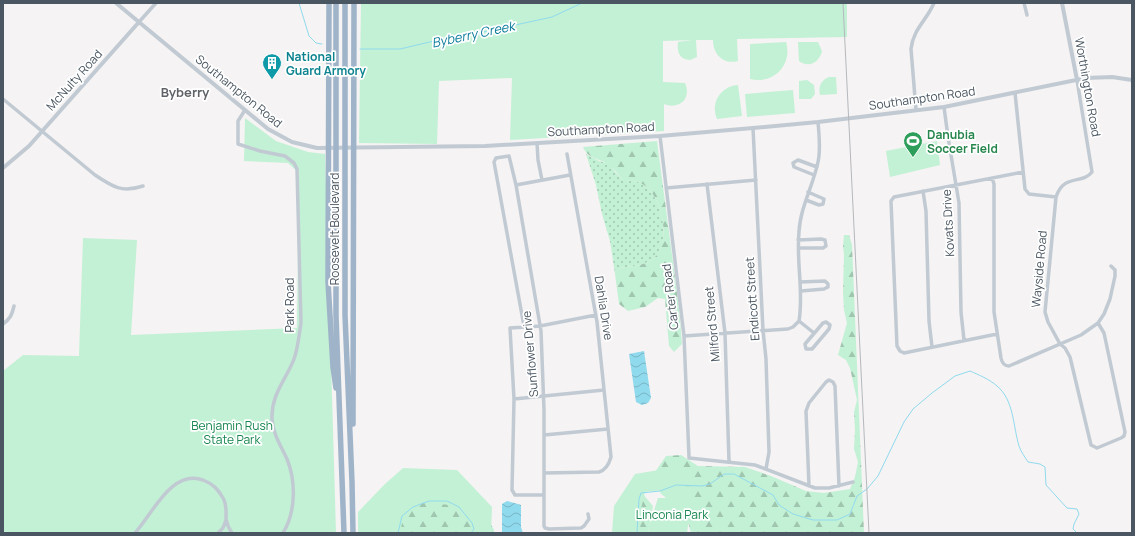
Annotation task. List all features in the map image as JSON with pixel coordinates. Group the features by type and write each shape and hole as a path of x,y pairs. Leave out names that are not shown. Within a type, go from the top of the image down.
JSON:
{"highway":[{"name":"Roosevelt Boulevard","path":"329,3 329,299 333,367 338,405"},
{"name":"Roosevelt Boulevard","path":"336,3 336,301 338,405 344,533"},
{"name":"Roosevelt Boulevard","path":"345,3 345,315 351,456 352,533"},
{"name":"Roosevelt Boulevard","path":"351,456 353,418 354,3"},
{"path":"345,60 354,20"},
{"path":"329,26 336,60"}],"street":[{"name":"Southampton Road","path":"116,3 268,129 287,140 308,146 328,148 485,146 660,136 818,122 944,107 1086,78 1112,77 1132,80"},
{"name":"McNulty Road","path":"3,168 29,146 156,3"},
{"path":"916,110 911,49 912,42 916,31 934,3"},
{"path":"1024,3 1027,15"},
{"name":"Worthington Road","path":"1056,197 1059,189 1066,183 1090,175 1092,172 1077,80 1062,3"},
{"path":"1015,93 1025,190 1028,193 1056,197"},
{"path":"3,99 95,175 107,183 120,188 128,189 143,186"},
{"name":"Kovats Drive","path":"944,107 959,203 961,312 964,340"},
{"name":"Park Road","path":"245,110 238,121 238,144 260,151 285,156 294,163 297,169 300,329 294,360 278,388 272,418 275,434 291,472 293,489 290,514 283,533"},
{"path":"684,336 791,328 799,321 801,291 798,240 801,218 817,167 819,149 818,122"},
{"name":"Endicott Street","path":"753,128 763,330 766,359 769,452 766,469"},
{"name":"Carter Road","path":"660,136 684,336 689,457 729,462"},
{"path":"537,143 538,160 542,180"},
{"name":"Dahlia Drive","path":"544,473 599,472 603,471 608,465 611,457 596,315 567,154"},
{"name":"Sunflower Drive","path":"524,326 494,162 496,158 509,156 516,185 540,326 544,396 544,526 545,528 581,528 589,519 588,514"},
{"path":"814,175 794,168 793,163 798,160 817,167"},
{"path":"997,334 904,353 900,352 898,348 891,201 894,197 1023,172"},
{"path":"516,185 570,176"},
{"path":"992,178 994,184 994,312 1002,362 1005,365 1009,366 1080,335 1098,323 1104,314 1110,299 1115,276 1115,270 1112,266"},
{"path":"666,188 756,180"},
{"name":"Milford Street","path":"707,184 725,333 729,462"},
{"path":"923,191 926,210 929,321 932,347"},
{"path":"806,200 820,205 824,202 822,197 808,192"},
{"name":"Wayside Road","path":"1056,197 1045,312 1048,322 1060,344 1065,348 1070,357 1091,445 1094,448 1121,438 1124,436 1125,432 1104,333 1098,323"},
{"path":"798,240 823,239 827,243 823,248 799,248"},
{"path":"800,282 825,281 828,284 828,287 824,289 801,291"},
{"path":"3,324 9,320 14,306"},
{"path":"544,495 515,495 512,490 514,399 510,328 540,326 596,315"},
{"path":"799,321 814,333"},
{"path":"823,323 829,323 829,329 812,349 808,350 805,348 805,344 814,333 823,323"},
{"path":"809,486 806,411 808,403 829,380 833,382 835,386 840,486"},
{"path":"514,399 604,390"},
{"path":"544,435 608,429"},
{"path":"729,462 766,469 809,486 825,488 853,482"},
{"path":"135,533 166,493 177,484 189,480 200,479 211,483 225,500 226,520 232,533"},
{"path":"218,533 223,528 226,520"}],"green space":[{"path":"361,3 847,3 847,37 737,39 738,61 733,62 723,60 717,54 713,45 713,40 696,40 697,57 690,60 681,57 678,49 678,42 692,40 663,41 663,82 685,83 687,89 687,94 683,102 675,106 664,104 664,131 510,140 512,78 439,81 437,144 359,143"},
{"path":"786,42 787,58 779,71 766,79 750,79 750,44"},
{"path":"798,42 818,42 822,51 819,59 810,64 799,61"},
{"path":"829,77 836,77 837,94 820,95 819,89 821,84"},
{"path":"807,80 814,85 815,94 811,99 799,99 799,81"},
{"path":"738,85 742,116 717,119 715,107 718,96 727,88"},
{"path":"793,90 795,113 747,117 745,94"},
{"name":"Benjamin Rush State Park","path":"245,118 276,141 308,152 325,154 336,533 3,533 3,371 23,355 79,356 83,238 137,240 131,335 297,328 299,173 288,163 244,161"},
{"path":"657,141 679,308 682,344 674,352 669,346 665,299 658,298 645,307 628,311 619,304 615,274 620,268 638,265 651,260 660,250 664,231 663,220 656,199 651,191 644,185 634,181 623,180 610,165 590,156 583,147"},
{"name":"Danubia Soccer Field","path":"937,141 940,165 890,177 886,151"},
{"path":"586,154 599,161 610,164 623,180 634,181 644,185 651,191 656,199 663,220 664,231 660,250 651,260 638,265 620,268 615,274 610,241 602,214 596,185"},
{"path":"844,235 849,235 852,245 864,533 691,533 685,511 661,494 653,475 666,456 681,455 698,466 745,467 806,491 824,493 850,489 855,477 858,462 854,449 854,412 857,400 850,368 846,360 838,355 847,323 844,310 843,292"},
{"path":"689,467 690,487 645,492 641,509 640,533 612,533 614,506 635,474"},
{"path":"403,468 457,470 492,507 491,533 478,533 472,521 457,506 425,502 404,514 400,533 358,533 358,512"},
{"path":"635,485 653,506 648,533 617,533"},
{"name":"Linconia Park","path":"675,490 687,491 691,504 687,533 648,533 658,498 665,498"},
{"path":"400,495 483,510 494,530 494,533 361,533"}],"water":[{"path":"644,351 651,398 648,403 642,405 636,402 629,354"},
{"path":"507,501 521,505 521,527 523,533 502,533 502,504"}],"waterway":[{"name":"Byberry Creek","path":"299,3 309,36 316,43 322,44"},
{"name":"Byberry Creek","path":"360,49 400,49 455,36 474,34 552,17 582,3"},
{"path":"637,533 639,499 641,493 660,491 676,485 702,486 710,484 724,474 734,474 773,495 779,505 793,514 813,520 837,520 850,514 857,496 867,489 878,476 904,422 913,409 955,376 970,371 991,381 1007,398 1019,446 1023,454 1028,462 1040,464 1045,467 1046,485 1067,508 1077,509 1079,514 1073,529 1077,533"},
{"path":"398,533 402,516 413,507 429,501 447,501 459,507 472,523 474,529 471,533"}],"railway":[{"path":"843,3 869,533"}],"place":[{"name":"National Guard Armory","path":"272,80"},
{"name":"Danubia Soccer Field","path":"913,158"}],"district":[{"name":"Byberry","path":"185,92"}]}
